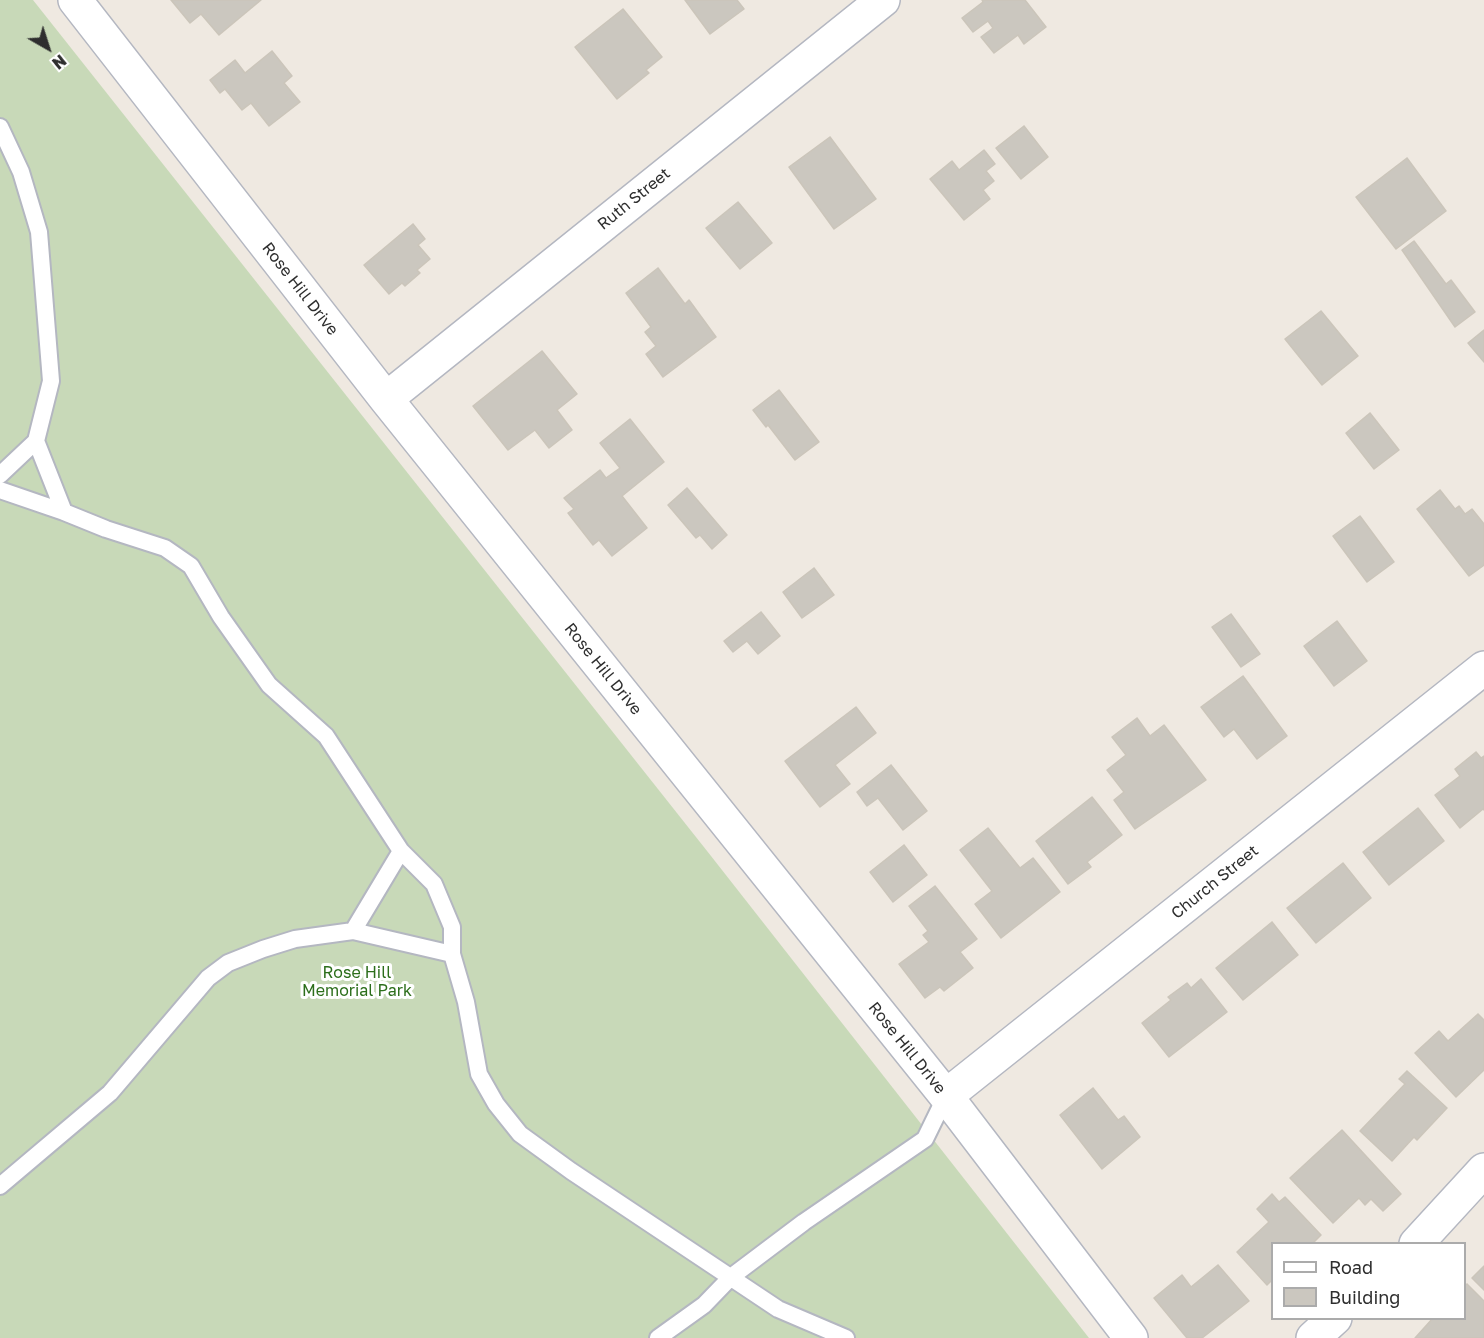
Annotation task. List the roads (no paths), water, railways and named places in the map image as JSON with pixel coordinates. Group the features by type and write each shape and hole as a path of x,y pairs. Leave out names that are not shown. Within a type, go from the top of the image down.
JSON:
{"street":[{"name":"Rose Hill Drive","path":"75,0 386,399 946,1096 1131,1338"},
{"name":"Ruth Street","path":"386,399 883,0"},
{"name":"Church Street","path":"946,1096 1484,668"},
{"path":"1418,1242 1484,1170"},
{"path":"1313,1338 1333,1320"}],"lane":[{"path":"0,127 21,172 39,232 51,381 36,441 0,475"},
{"path":"36,441 64,512"},
{"path":"0,490 165,548 191,567 221,617 269,685 326,736 401,851 434,884 452,927 452,954 466,1002 479,1074 496,1104 520,1134 571,1171 778,1309 846,1338"},
{"path":"352,931 401,851"},
{"path":"0,1186 110,1093 196,991 228,963 295,939 352,931 452,954"},
{"path":"658,1338 704,1305 732,1277 804,1222 925,1139 946,1096"}],"park label":[{"name":"Rose Hill Memorial Park","path":"357,982"}]}
